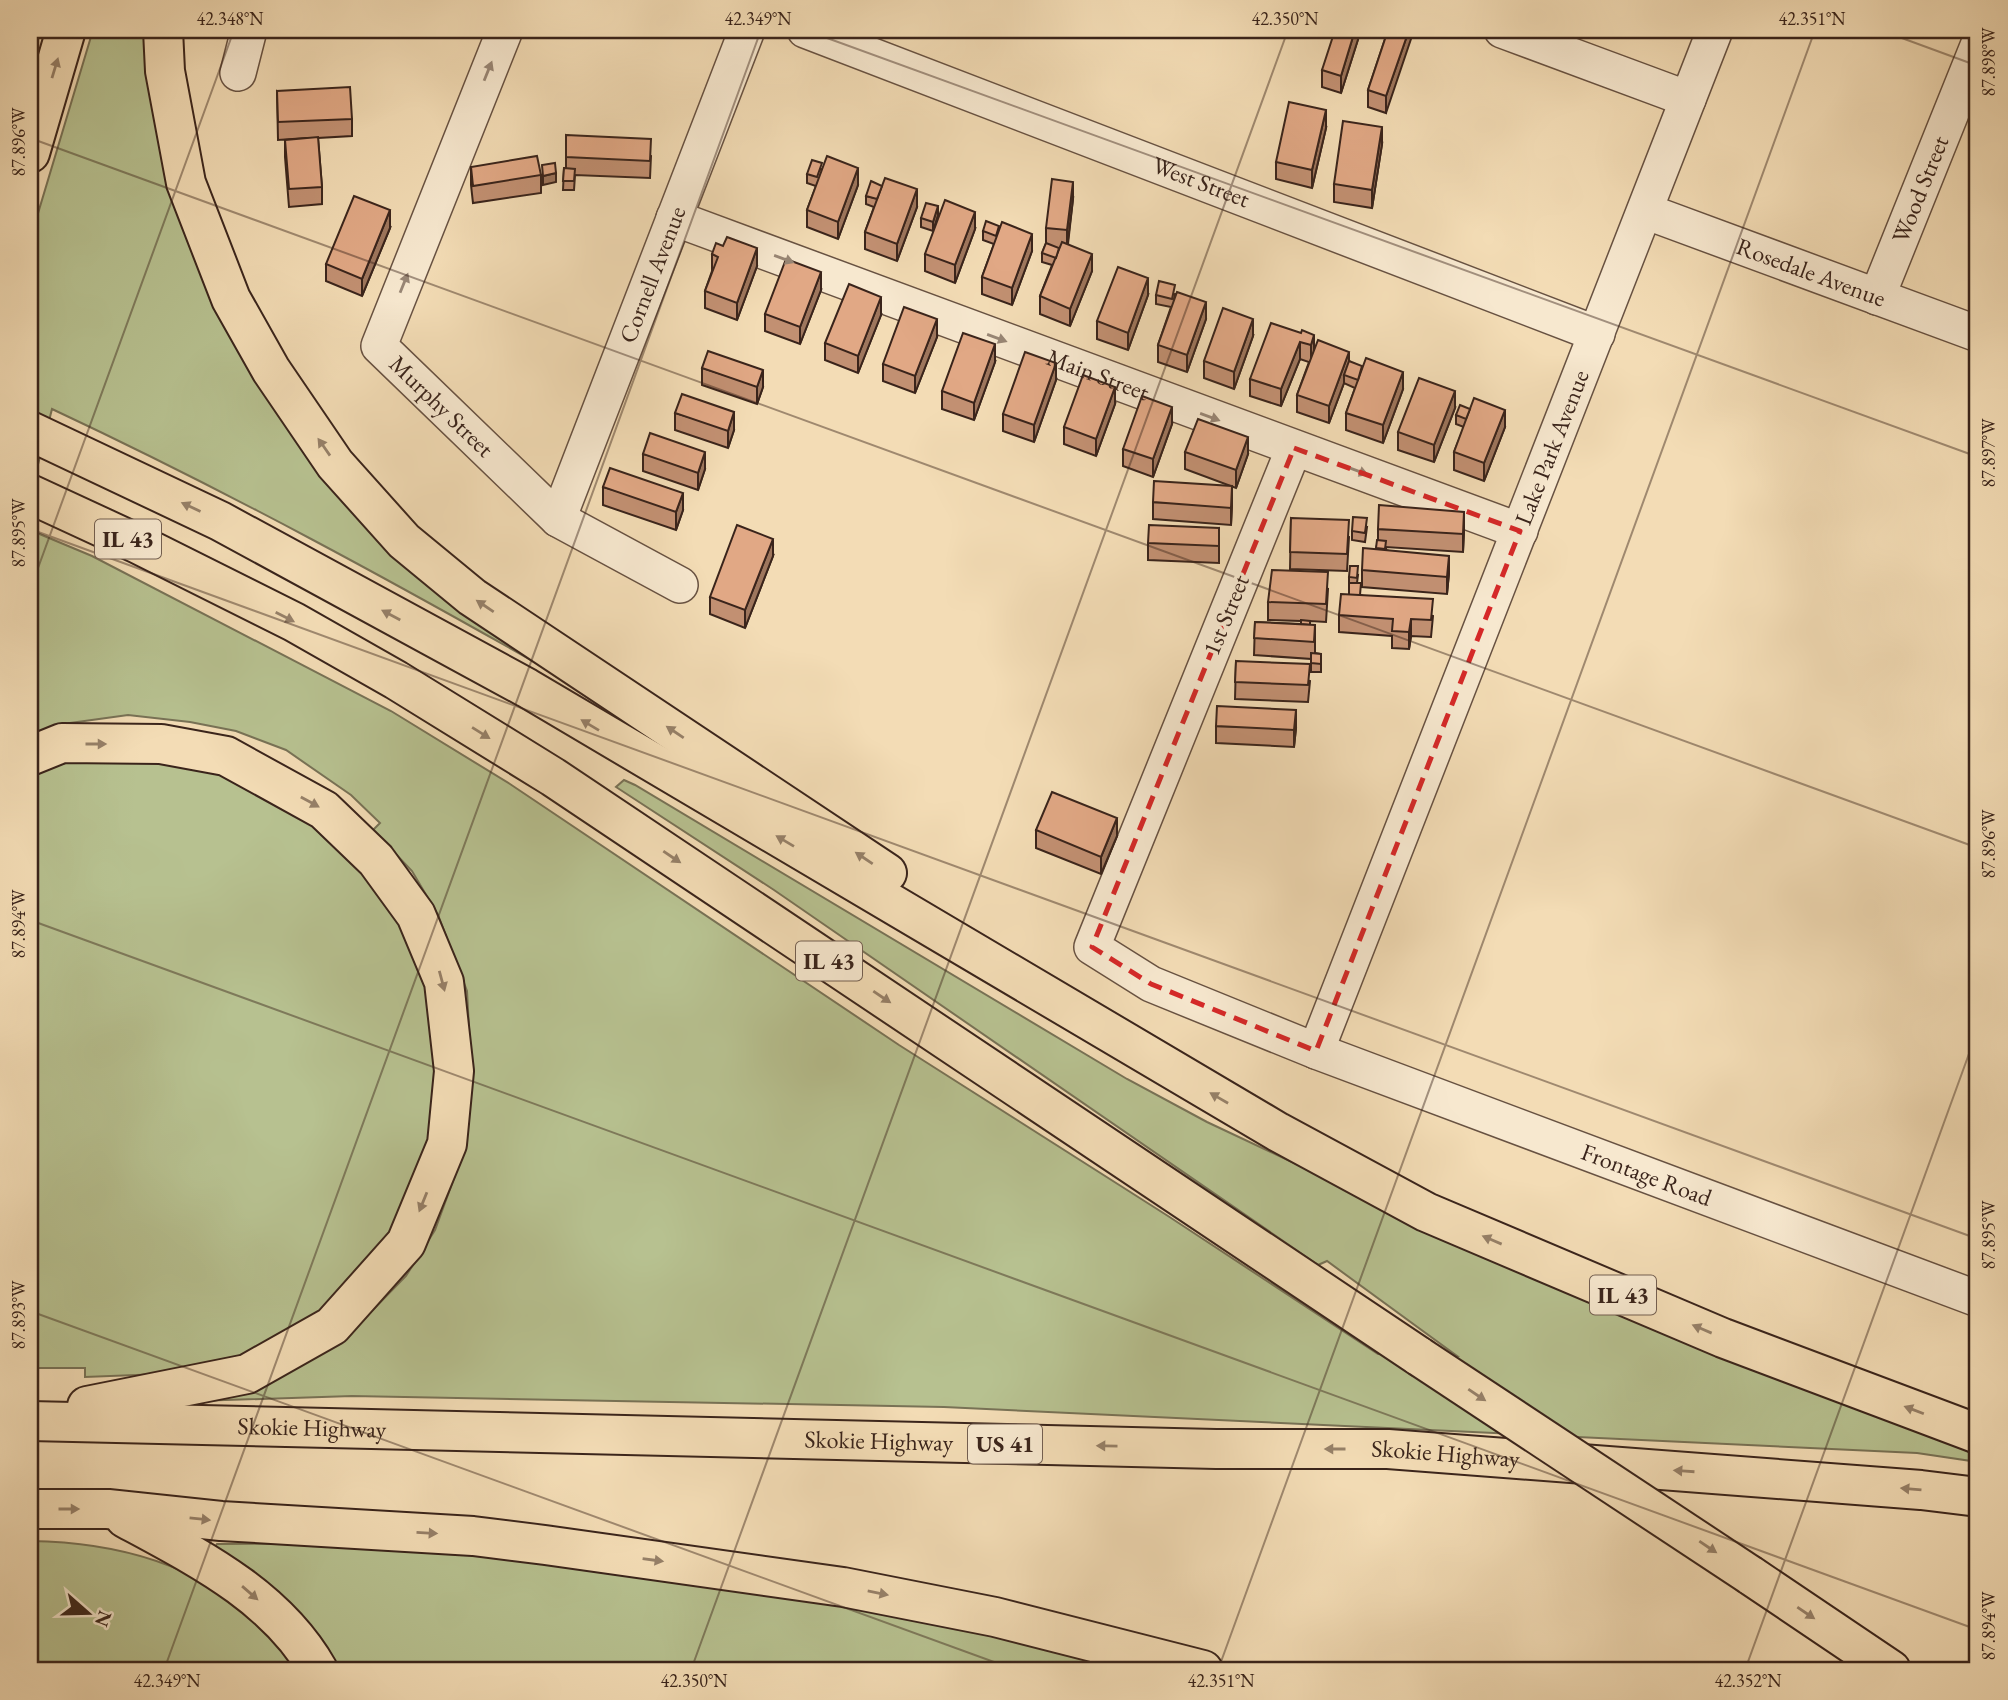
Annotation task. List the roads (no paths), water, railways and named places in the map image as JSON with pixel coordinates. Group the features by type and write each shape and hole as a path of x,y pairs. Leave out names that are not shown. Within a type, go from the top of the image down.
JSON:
{"main road":[{"path":"30,153 66,30"},
{"path":"163,30 165,71 186,183 231,299 271,370 335,464 404,541 472,597 905,885 992,964"},
{"name":"IL 43","path":"30,431 220,521 527,688 1311,1152 1426,1212 1723,1338 1978,1434"},
{"name":"IL 43","path":"30,494 294,622 396,680 531,763 1891,1670"},
{"path":"30,756 62,743 175,746 226,756 324,810 376,860 416,915 444,982 454,1071 447,1144 406,1243 331,1326 247,1374 30,1416"},
{"name":"Skokie Highway","path":"30,1421 1216,1449 1388,1449 1921,1490 1978,1497"},
{"path":"30,1509 108,1508 221,1521 473,1536 843,1587 995,1616 1203,1670"},
{"path":"108,1508 239,1584 278,1618 318,1670"}],"street":[{"path":"238,73 249,30"},
{"name":"Murphy Street","path":"505,30 379,346 558,519 680,585"},
{"name":"Cornell Avenue","path":"558,519 747,30"},
{"name":"West Street","path":"805,30 1597,334"},
{"path":"1502,30 1688,99"},
{"name":"Lake Park Avenue","path":"1316,1051 1715,30"},
{"name":"Wood Street","path":"1877,297 1978,46"},
{"name":"Rosedale Avenue","path":"1645,211 1978,334"},
{"name":"Main Street","path":"674,218 1520,531"},
{"name":"1st Street","path":"1294,448 1092,947 1151,984 1316,1051"},
{"name":"Frontage Road","path":"1316,1051 1978,1299"}]}
